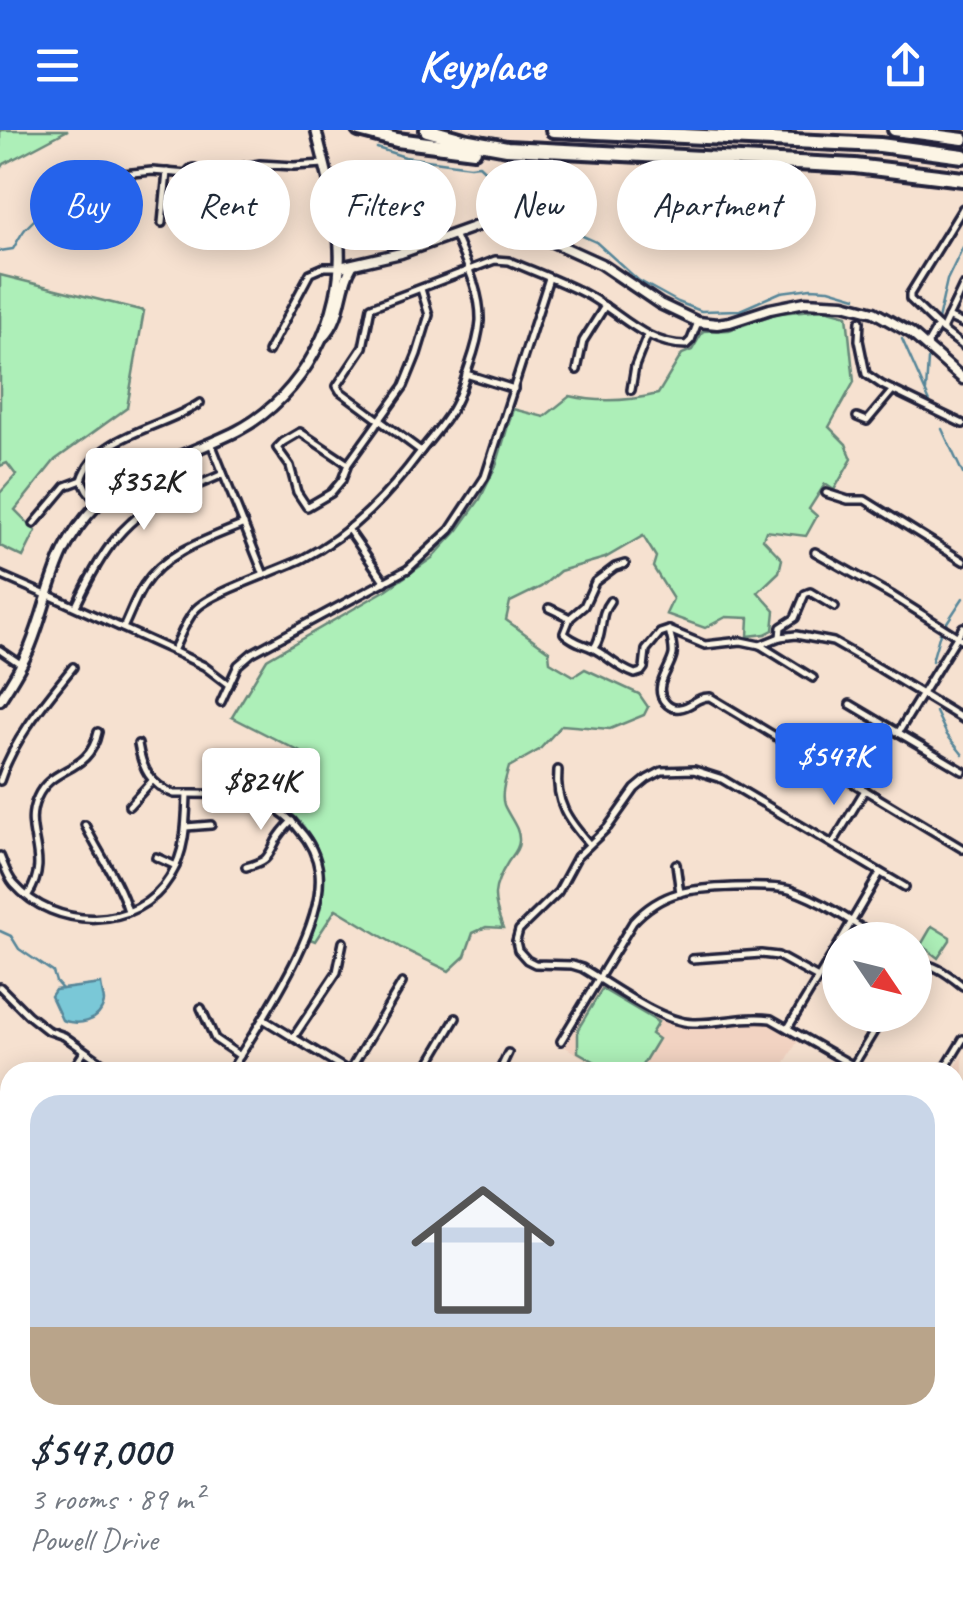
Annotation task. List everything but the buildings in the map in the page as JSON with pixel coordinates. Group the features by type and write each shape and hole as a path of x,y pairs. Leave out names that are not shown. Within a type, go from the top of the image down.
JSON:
{"highway":[{"path":"358,130 398,140 489,152 507,148"},
{"path":"427,130 507,148 855,166 963,179"},
{"path":"553,130 880,145 963,156"}],"main road":[{"path":"894,130 963,140"}],"street":[{"path":"316,130 323,160"},
{"path":"963,208 910,294 910,299 963,346"},
{"path":"162,223 163,213"},
{"path":"456,233 492,222 519,227 601,264 660,304 698,322 730,322 770,308 805,302 844,304 888,318 963,379"},
{"path":"174,651 196,608 306,557 348,530 403,477 450,413 474,350 480,321 469,269 456,239"},
{"path":"0,700 31,644 54,568 68,542 98,504 126,481 250,424 281,397 309,362 334,303 339,250"},
{"path":"268,352 310,273 324,266 352,266 411,250"},
{"path":"421,451 337,386 363,347 371,307 495,260 509,261 549,278 605,306 647,336 676,345 692,340 698,322"},
{"path":"321,339 331,330 344,280 352,266"},
{"path":"221,702 238,666 252,652 408,569 450,530 485,476 549,278"},
{"path":"927,346 948,317 963,286"},
{"path":"348,464 300,432 277,448 290,466 297,492 308,507 331,493 404,386 429,315 421,289"},
{"path":"577,370 583,340 605,306"},
{"path":"948,317 963,324"},
{"path":"860,321 858,340 866,374 963,424"},
{"path":"631,390 639,350 647,336"},
{"path":"466,374 514,389"},
{"path":"857,416 867,421 893,390"},
{"path":"34,524 66,486 82,480 89,463 116,443 200,404"},
{"path":"211,444 265,576"},
{"path":"76,606 103,553 132,520 166,499 223,474"},
{"path":"82,480 98,504"},
{"path":"826,493 848,500 865,500 963,561"},
{"path":"123,628 145,583 160,567 179,552 244,524"},
{"path":"348,530 385,582"},
{"path":"815,552 960,638"},
{"path":"626,564 595,582 584,606 570,618 564,632 580,645 594,648 616,666 635,674 644,668 644,654 656,636 670,630 705,645 741,641 760,644 813,678"},
{"path":"0,575 174,651 204,666 228,685"},
{"path":"780,636 780,627 795,618 805,594 810,592 835,607"},
{"path":"594,648 602,634 603,609 610,600"},
{"path":"550,608 570,618"},
{"path":"898,733 960,638 963,626"},
{"path":"670,630 674,652 662,681 662,698 669,706 678,709 706,696 717,700 963,849"},
{"path":"760,644 796,635 833,642 963,719"},
{"path":"0,650 22,664"},
{"path":"0,781 10,754 73,667"},
{"path":"850,704 963,771"},
{"path":"28,895 37,881 39,868 33,820 36,800 50,780 90,755 98,732"},
{"path":"138,744 142,764 163,790 174,794 253,798 292,821 315,854 319,889 303,941 236,1062"},
{"path":"558,770 556,787 562,806 571,824 589,844"},
{"path":"845,1062 764,1018 696,1024 674,1020 572,965 534,964 522,954 516,941 519,930 558,892 577,857 608,828 635,790 662,770 694,770 722,779 905,887"},
{"path":"227,796 242,771 271,774"},
{"path":"129,806 152,780"},
{"path":"832,844 865,790"},
{"path":"0,856 16,887 28,895 57,913 102,920 146,902 169,880 183,849 187,794"},
{"path":"246,867 270,856 277,839 292,821"},
{"path":"84,825 121,888 128,911"},
{"path":"186,827 211,825"},
{"path":"156,857 176,866"},
{"path":"676,864 680,893"},
{"path":"561,1042 633,922 646,908 680,893 760,886 786,889 852,922 880,873"},
{"path":"293,1038 337,972 343,942"},
{"path":"692,958 778,956 818,978"},
{"path":"932,966 963,986"},
{"path":"788,1028 822,971"},
{"path":"355,1062 402,983"},
{"path":"0,987 38,1022 100,1062"},
{"path":"201,1008 215,1039 240,1056"},
{"path":"430,1062 456,1018"},
{"path":"262,1019 333,1062"},
{"path":"855,1062 873,1032"},
{"path":"949,1062 963,1039"},
{"path":"78,1062 84,1052"},
{"path":"504,1062 508,1052"}],"shaded area":[{"path":"600,988 674,1025 703,1029 763,1023 798,1041 785,1062 591,1062 565,1047"}],"green space":[{"path":"0,130 68,130 4,164 0,170"},
{"path":"0,275 144,311 127,408 55,460 15,510 36,531 23,557 0,546 0,493 16,475 7,463 0,466"},
{"path":"825,309 847,315 854,382 829,427 846,444 852,459 834,490 825,484 809,509 817,516 806,536 766,531 763,539 782,559 779,572 758,592 775,611 773,630 748,636 749,618 726,617 705,628 666,614 673,599 653,567 656,557 643,536 605,558 560,571 541,587 510,602 506,620 549,651 550,662 574,676 585,669 639,694 648,707 644,715 610,729 562,725 539,750 509,767 503,801 519,841 496,887 495,901 503,928 486,927 473,933 465,956 449,971 336,909 315,941 310,939 320,904 323,872 314,842 291,813 295,801 303,802 320,762 232,717 267,659 386,590 432,558 480,499 496,466 513,409 544,417 570,396 614,400 658,394 682,354 692,350 703,331 729,330 778,313"},
{"path":"932,926 950,937 938,958 932,953"},
{"path":"602,989 658,1022 651,1034 658,1039 644,1062 596,1062 578,1052 578,1029"}],"water":[{"path":"101,984 104,1002 98,1015 75,1023 62,1020 51,996 55,990"}],"waterway":[{"path":"377,148 405,157 479,165 518,202 596,242 638,280 701,311 740,310 781,292 811,288 856,297"},
{"path":"0,251 13,249 30,224"},
{"path":"938,320 947,280 963,247"},
{"path":"902,339 930,402"},
{"path":"926,391 928,360"},
{"path":"942,429 963,474"},
{"path":"932,661 940,633 963,598"},
{"path":"936,712 963,755"},
{"path":"0,931 53,972 62,989"}]}
